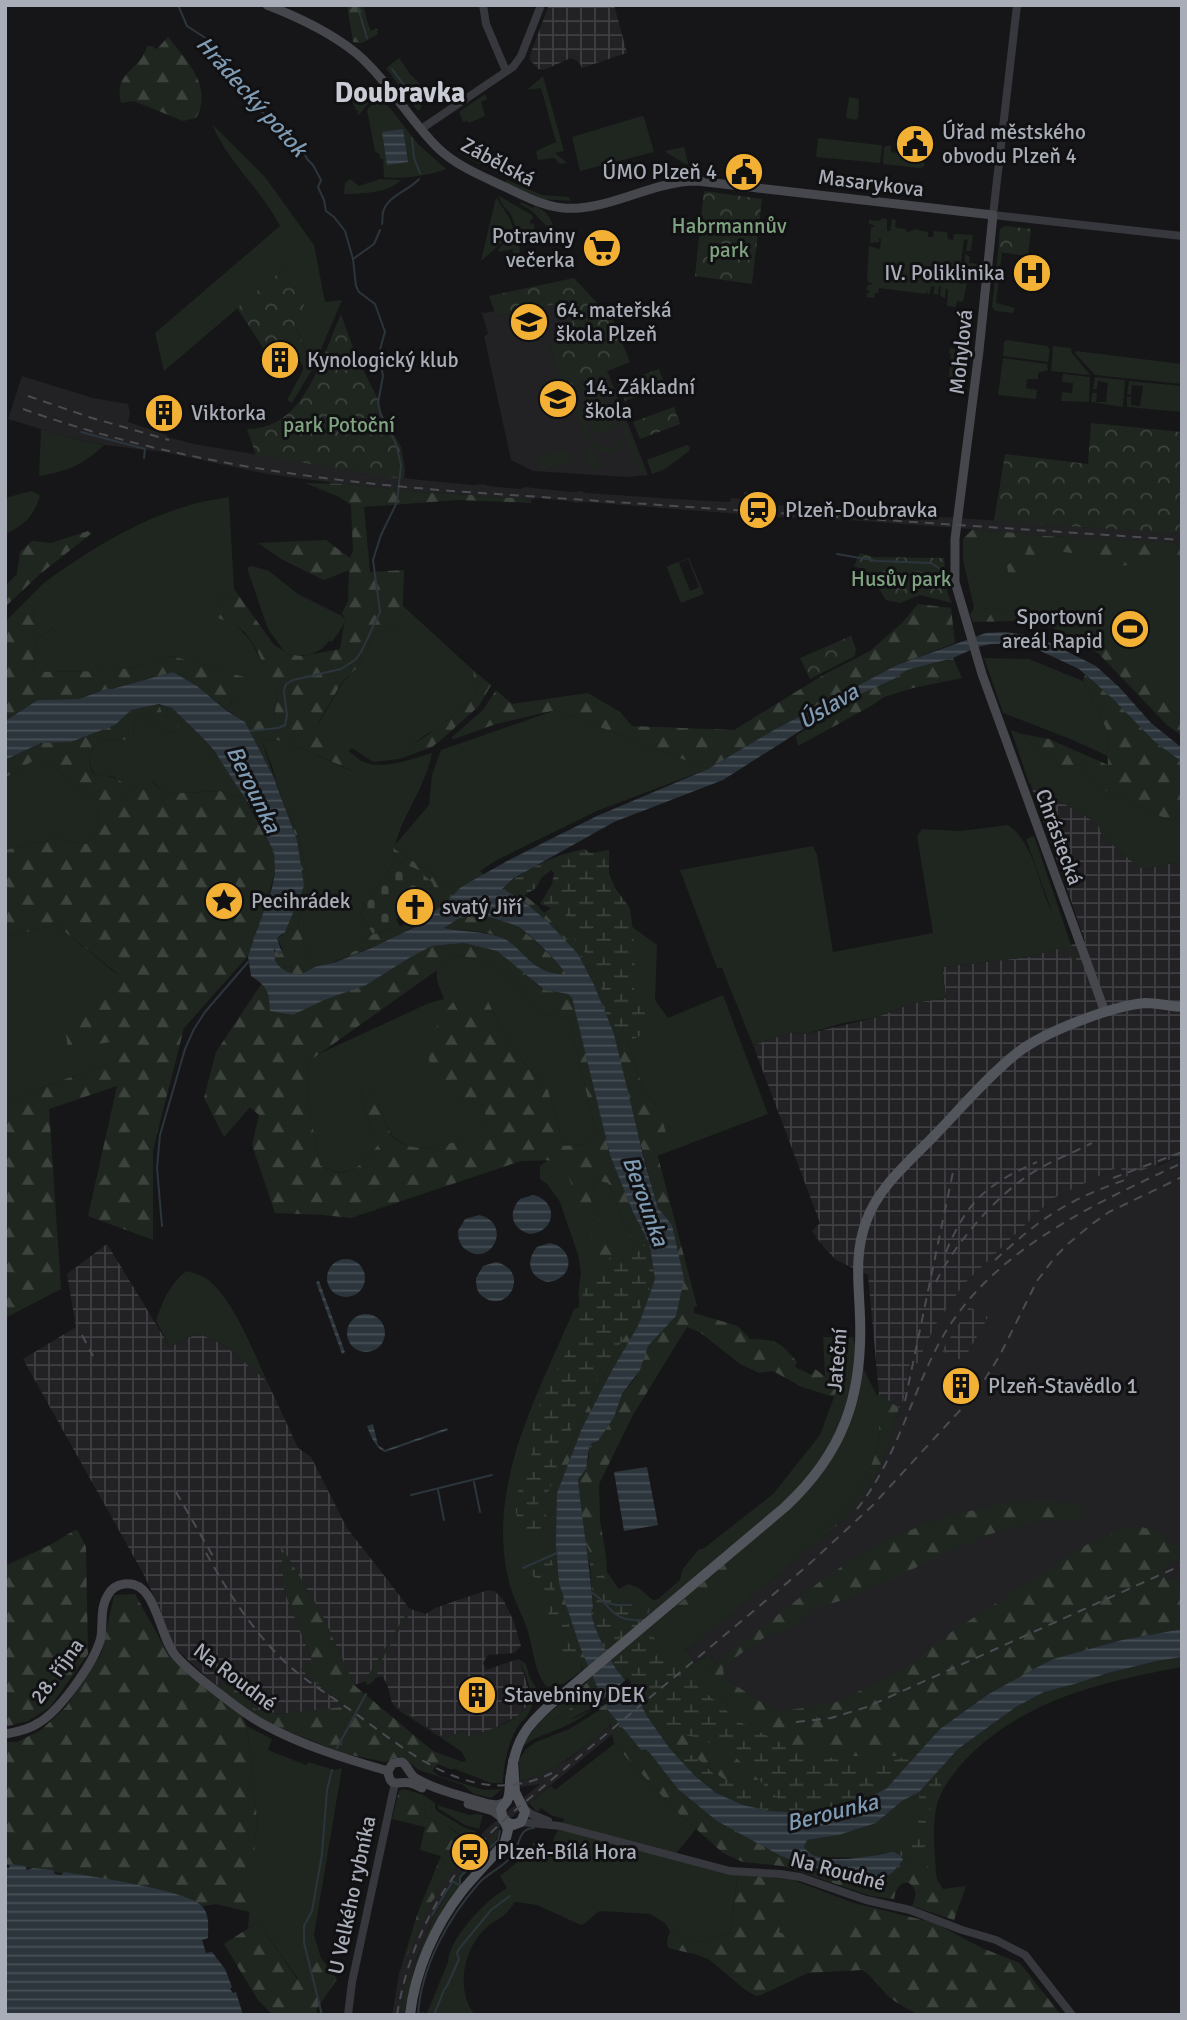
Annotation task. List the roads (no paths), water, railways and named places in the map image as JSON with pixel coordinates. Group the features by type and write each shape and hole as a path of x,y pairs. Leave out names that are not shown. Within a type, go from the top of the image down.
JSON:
{"main road":[{"name":"Zábělská","path":"267,5 322,31 353,51 440,150 455,162 521,195 559,208"},
{"name":"Masarykova","path":"559,208 596,205 658,186 698,181 993,215"},
{"name":"Mohylová","path":"982,674 955,582 955,547 993,215"},
{"name":"Chrástecká","path":"982,674 1105,1012"},
{"name":"Jateční","path":"506,1802 517,1745 537,1717 799,1494 835,1447 852,1408 860,1362 859,1249 865,1223 884,1189 1017,1053 1045,1036 1105,1012 1146,1003 1182,1007"},
{"name":"28. října","path":"5,1734 31,1727 49,1716 92,1660 101,1635 105,1599 110,1591 121,1584 138,1586"},
{"name":"Na Roudné","path":"138,1586 148,1593 163,1634 174,1654 240,1709 279,1732 388,1771 391,1765 400,1762 406,1765 418,1780 477,1801 494,1805 514,1800 523,1806"},
{"path":"490,1861 511,1843 525,1814 515,1790 513,1761"},
{"path":"388,1771 390,1779 399,1783 408,1779 409,1771"},
{"name":"Na Roudné","path":"399,1783 410,1783 493,1811 513,1825 520,1822"},
{"path":"410,2015 417,1980 434,1936 456,1900 508,1836 508,1827 501,1810 506,1802"}],"street":[{"path":"483,5 486,24 506,71"},
{"path":"421,128 506,71 521,56 541,5"},
{"name":"Mohylová","path":"993,215 1017,5"},
{"name":"Masarykova","path":"993,215 1182,236"},
{"name":"U Velkého rybníka","path":"348,2015 352,1982 399,1783"},
{"name":"Na Roudné","path":"523,1806 534,1816 560,1826 730,1871 800,1877 866,1900 910,1910 996,1940 1025,1955 1072,2015"},
{"name":"Na Roudné","path":"520,1822 560,1826"}],"water":[{"path":"403,129 408,162 387,165 382,132"},
{"path":"1005,632 1036,636 1096,666 1151,723 1182,748 1182,762 1155,742 1079,669 1019,643 991,644 953,658 907,670 894,679 850,699 723,780 614,822 514,878 502,889 520,898 548,922 578,954 594,985 614,1034 645,1163 658,1208 672,1225 684,1279 676,1316 648,1346 640,1370 622,1394 614,1417 598,1441 592,1443 589,1448 586,1469 578,1479 592,1592 591,1613 595,1627 616,1669 635,1693 670,1749 696,1777 716,1793 743,1805 770,1811 812,1813 858,1802 886,1789 940,1729 987,1695 1053,1659 1122,1640 1182,1629 1182,1657 1108,1673 1044,1692 1016,1707 958,1749 919,1792 902,1801 876,1823 839,1835 807,1840 804,1847 811,1854 821,1857 846,1859 894,1852 901,1856 903,1860 892,1873 878,1881 859,1882 781,1856 717,1821 678,1789 650,1753 641,1750 607,1709 580,1647 559,1583 556,1544 557,1493 582,1428 639,1324 655,1279 650,1246 610,1155 572,998 568,994 545,990 497,951 464,943 432,946 366,985 293,1015 270,1011 266,990 251,976 248,956 272,888 275,873 274,852 252,809 203,738 172,708 159,704 131,710 115,725 71,742 41,743 5,760 5,721 38,700 79,699 173,672 197,686 245,722 273,776 297,840 304,886 285,932 277,938 282,953 279,955 274,948 274,954 280,967 300,975 315,967 369,949 413,928 461,887 509,860 597,816 708,769 772,731 897,665 986,633","holes":["477,914 520,928 533,938 567,975 540,968 500,937 444,928 458,919"]},
{"path":"533,1195 547,1203 551,1216 545,1228 530,1234 515,1224 513,1215 520,1199"},
{"path":"479,1215 489,1219 497,1234 491,1248 485,1253 477,1254 463,1247 458,1231 465,1219"},
{"path":"550,1243 564,1251 568,1264 563,1276 547,1282 536,1276 530,1263 537,1247"},
{"path":"346,1259 360,1264 365,1278 360,1292 346,1297 332,1292 327,1278 332,1264"},
{"path":"496,1262 506,1266 514,1281 513,1289 508,1295 502,1300 494,1301 480,1294 476,1278 483,1266"},
{"path":"319,1281 345,1352 342,1354 316,1282"},
{"path":"366,1314 380,1319 385,1333 380,1347 366,1352 352,1347 347,1333 352,1319"},
{"path":"373,1424 378,1445 385,1450 447,1428 448,1430 385,1452 376,1445 367,1426"},
{"path":"647,1467 658,1525 624,1531 614,1472"},
{"path":"10,1864 25,1866 27,1870 53,1870 55,1874 61,1875 64,1872 137,1884 193,1900 202,1906 208,1921 208,1938 202,1940 206,1953 212,1952 225,1969 232,1987 230,1989 233,1993 236,1992 243,2015 5,2015 5,1868 9,1868"}],"waterway":[{"name":"Hrádecký potok","path":"178,5 187,26 207,39 247,90 259,110 269,117 276,127 300,143 321,180 318,187 326,211 345,231 353,259 356,286 359,292 375,304 385,332 379,353 383,376 378,403 396,444 401,465 397,502 381,535 373,560 380,612 355,660 341,669 293,680 286,684 284,690"},
{"path":"357,5 367,38"},
{"path":"392,69 415,104"},
{"path":"412,138 414,158 420,173"},
{"path":"382,224 383,212 389,201 419,179"},
{"path":"353,259 374,244 380,230"},
{"path":"81,432 145,449 144,458"},
{"path":"837,554 877,561 931,563 939,568 946,578"},
{"name":"Hrádecký potok","path":"250,731 285,725 287,715 284,692"},
{"path":"162,1226 157,1168 160,1135 185,1049 205,1012 248,962"},
{"path":"411,1495 492,1475"},
{"path":"474,1482 480,1512"},
{"path":"438,1490 444,1520"},
{"path":"523,1568 557,1553"},
{"path":"591,1592 617,1615 643,1620"},
{"path":"604,1602 631,1605"},
{"path":"648,1613 649,1609"},
{"path":"337,1748 366,1694"},
{"path":"322,2015 304,1943 304,1926 312,1911 322,1854 327,1790 332,1770"},
{"path":"418,2015 424,1979 447,1927 479,1883 509,1859 522,1834 534,1828"},
{"path":"460,1887 460,1877 498,1840 500,1831"},
{"path":"432,1915 453,1881 459,1885"},
{"path":"434,2015 459,1959 459,1949 491,1910 510,1896"}],"railway":[{"path":"28,396 169,440"},
{"path":"23,409 77,427 186,455 353,482 1182,540"},
{"path":"936,1282 964,1238 989,1209 1016,1184 1036,1170 1092,1143"},
{"path":"1113,1178 1182,1152"},
{"path":"946,1252 962,1220 981,1196 1005,1178 1037,1162"},
{"path":"857,1509 891,1453 935,1351 956,1317 981,1287 1009,1260 1075,1216 1182,1163"},
{"path":"905,1401 953,1172"},
{"path":"397,2015 403,1985 423,1929 452,1879 470,1855 513,1812 806,1567 872,1506 982,1384 1000,1355 1037,1281 1069,1243 1109,1212 1182,1177"},
{"path":"995,1260 1060,1209 1125,1180"},
{"path":"82,1335 93,1356"},
{"path":"176,1492 214,1558"},
{"path":"206,1553 246,1617 284,1661 312,1684 421,1760 470,1781 496,1785 523,1783 552,1773"},
{"path":"796,1722 831,1718 867,1707 1182,1565"}],"place":[{"name":"Úřad městského obvodu Plzeň 4","path":"915,144"},
{"name":"ÚMO Plzeň 4","path":"744,172"},
{"name":"Potraviny večerka","path":"602,248"},
{"name":"IV. Poliklinika","path":"1032,273"},
{"name":"64. mateřská škola Plzeň","path":"529,322"},
{"name":"Kynologický klub","path":"280,360"},
{"name":"14. Základní škola","path":"558,399"},
{"name":"Viktorka","path":"164,413"},
{"name":"Plzeň-Doubravka","path":"758,510"},
{"name":"Sportovní areál Rapid","path":"1130,629"},
{"name":"Pecihrádek","path":"224,901"},
{"name":"svatý Jiří","path":"415,907"},
{"name":"Plzeň-Stavědlo 1","path":"961,1386"},
{"name":"Stavebniny DEK","path":"477,1695"},
{"name":"Plzeň-Bílá Hora","path":"470,1852"}],"district":[{"name":"Doubravka","path":"400,92"}],"park label":[{"name":"Habrmannův park","path":"729,238"},
{"name":"park Potoční","path":"339,425"},
{"name":"Husův park","path":"901,579"}],"water label":[{"name":"Úslava","path":"828,706"},
{"name":"Berounka","path":"254,789"},
{"name":"Berounka","path":"646,1201"},
{"name":"Berounka","path":"832,1812"}]}
